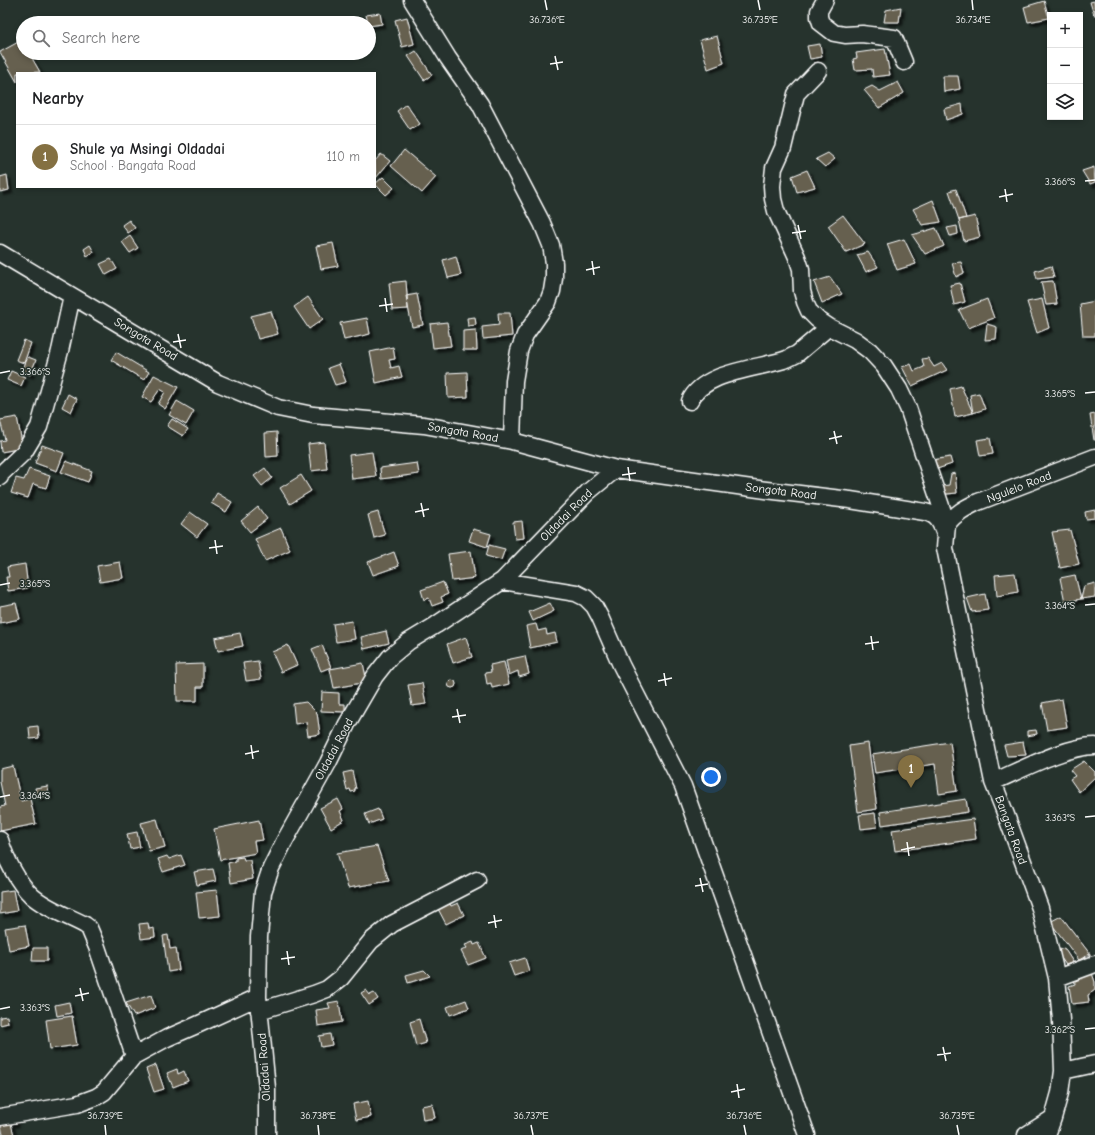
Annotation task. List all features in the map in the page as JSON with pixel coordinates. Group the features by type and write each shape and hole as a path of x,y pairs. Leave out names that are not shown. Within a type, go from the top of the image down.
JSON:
{"street":[{"path":"412,0 448,58 480,104 542,223 551,245 554,263 552,291 548,302 525,334 519,351 514,381 512,441"},
{"path":"825,0 819,10 821,23 834,33 845,35 862,34 894,38 904,62"},
{"path":"818,71 796,94 783,148 774,168 772,186 776,211 797,257 801,269 802,291 805,302 810,311 817,319 855,340 870,351 884,366 899,389 908,408 947,531"},
{"name":"Songota Road","path":"0,253 218,383 278,408 313,415 424,425 512,441 616,469 850,500 932,513 937,517 947,531"},
{"path":"0,477 1,474 24,452 39,426 57,366 72,296"},
{"path":"690,401 697,389 718,377 787,359 796,354 829,327"},
{"name":"Ngulelo Road","path":"947,531 953,516 961,510 1095,457"},
{"name":"Oldadai Road","path":"267,1135 267,1088 259,1004 259,937 263,892 271,868 284,842 328,763 347,724 376,676 390,657 408,642 502,581 588,492 616,469"},
{"name":"Bangata Road","path":"947,531 945,548 993,782 1040,908 1057,978 1061,1020 1063,1071 1060,1093 1053,1118 1046,1135"},
{"path":"502,581 576,594 586,598 594,606 621,665 683,786 807,1135"},
{"path":"993,782 1060,753 1080,747 1095,746"},
{"path":"0,840 10,865 25,888 33,897 89,928 97,947 134,1056"},
{"path":"0,1116 78,1104 96,1097 104,1092 134,1056 167,1038 259,1004 314,994 327,988 341,978 371,941 392,924 477,880"},
{"path":"1057,978 1095,964"},
{"path":"1063,1071 1095,1064"},
{"path":"1026,1135 1053,1118"}],"building":[{"path":"1044,1 1047,12 1047,18 1028,22 1024,7"},
{"path":"1094,1 1095,15 1090,2"},
{"path":"901,7 899,22 884,22 886,10"},
{"path":"380,13 382,24 376,25 376,16 366,15"},
{"path":"407,17 414,44 402,47 395,20"},
{"path":"717,36 724,63 708,69 700,40"},
{"path":"16,43 16,60 33,60 40,72 16,72 16,80 0,52"},
{"path":"820,44 822,57 810,59 807,46"},
{"path":"885,49 890,75 873,77 872,69 855,70 853,59 857,58 856,53"},
{"path":"416,51 432,75 424,80 408,56"},
{"path":"943,76 958,76 960,89 944,92"},
{"path":"898,82 904,93 879,108 864,90 872,86 880,91"},
{"path":"406,104 420,124 410,130 397,111"},
{"path":"962,104 963,114 946,120 944,109"},
{"path":"404,150 436,177 422,193 391,166"},
{"path":"828,153 835,159 825,167 816,159"},
{"path":"381,154 390,161 376,178 376,160"},
{"path":"1094,167 1095,182 1090,184 1082,171"},
{"path":"807,170 815,187 797,192 792,176"},
{"path":"7,175 9,190 0,192 0,177"},
{"path":"383,177 394,188 386,195 376,185 376,183"},
{"path":"956,189 966,218 959,220 949,191"},
{"path":"933,200 941,222 922,225 913,209"},
{"path":"843,215 865,244 846,252 828,226"},
{"path":"975,216 980,237 964,241 959,220"},
{"path":"129,220 135,228 128,233 122,225"},
{"path":"957,226 958,234 950,236 947,228"},
{"path":"936,228 944,246 925,254 912,235"},
{"path":"130,236 138,248 130,253 122,242"},
{"path":"904,239 916,264 897,270 887,244"},
{"path":"333,243 338,266 321,269 316,246"},
{"path":"90,245 94,252 87,256 84,249"},
{"path":"868,252 878,267 866,272 857,255"},
{"path":"456,256 461,275 448,278 443,260"},
{"path":"111,259 117,269 106,275 100,264"},
{"path":"961,262 964,273 956,277 952,263"},
{"path":"1051,266 1054,277 1037,279 1035,271"},
{"path":"830,277 842,294 822,303 814,282"},
{"path":"406,281 408,309 392,310 389,283"},
{"path":"1053,281 1057,304 1046,305 1041,282"},
{"path":"960,283 965,302 954,305 950,285"},
{"path":"417,294 423,325 412,327 406,296"},
{"path":"308,297 323,319 309,329 294,307"},
{"path":"987,299 994,318 968,328 959,310"},
{"path":"1042,299 1049,328 1037,333 1027,302"},
{"path":"1095,301 1095,336 1083,336 1080,304"},
{"path":"271,311 278,334 258,339 251,316"},
{"path":"498,313 510,313 512,336 483,339 482,327 499,325"},
{"path":"475,317 476,325 468,326 467,318"},
{"path":"367,318 370,334 344,340 340,323"},
{"path":"447,322 451,346 433,348 430,324"},
{"path":"987,324 997,327 996,339 985,340"},
{"path":"476,330 477,350 463,350 463,331"},
{"path":"24,340 31,343 24,363 16,360"},
{"path":"393,347 395,359 389,360 391,368 399,366 402,377 376,383 370,352"},
{"path":"116,352 149,372 144,380 111,360"},
{"path":"28,357 36,360 30,375 22,371"},
{"path":"928,358 934,367 942,363 947,370 912,386 902,367 911,364 914,371 924,367 922,359"},
{"path":"339,364 346,382 335,385 328,368"},
{"path":"11,371 25,377 21,386 7,380"},
{"path":"467,372 468,397 448,398 447,373"},
{"path":"154,375 178,387 165,409 158,404 165,392 160,389 151,402 142,397"},
{"path":"961,386 973,413 955,417 950,389"},
{"path":"979,393 985,409 973,413 970,395"},
{"path":"68,394 77,399 71,412 62,407"},
{"path":"177,401 194,411 186,425 169,415"},
{"path":"1095,414 1095,440 1094,440 1090,415"},
{"path":"17,417 23,448 1,452 0,441 5,440 0,420"},
{"path":"172,419 188,429 183,436 167,426"},
{"path":"277,432 278,456 266,457 265,433"},
{"path":"990,438 993,454 980,456 977,440"},
{"path":"324,442 327,469 311,471 308,444"},
{"path":"42,445 64,453 57,471 35,463"},
{"path":"372,452 376,476 352,479 349,455"},
{"path":"950,457 952,464 937,469 932,460"},
{"path":"66,461 92,471 88,482 61,472"},
{"path":"417,463 419,474 381,479 380,468"},
{"path":"265,468 272,478 262,486 254,476"},
{"path":"29,469 50,476 46,488 33,484 28,498 11,493 16,478 24,480"},
{"path":"955,473 957,493 937,495 934,487 949,485 951,474"},
{"path":"301,475 311,491 290,504 280,488"},
{"path":"217,493 232,502 226,512 211,503"},
{"path":"258,507 267,519 250,532 241,521"},
{"path":"1095,510 1095,518 1086,519 1085,512"},
{"path":"190,512 207,524 197,537 181,524"},
{"path":"378,512 385,535 374,538 368,515"},
{"path":"522,521 524,538 515,539 513,522"},
{"path":"281,528 290,550 265,561 255,539"},
{"path":"473,529 491,534 487,547 469,541"},
{"path":"1070,530 1079,564 1060,568 1052,532"},
{"path":"489,545 505,549 501,560 486,556"},
{"path":"471,551 475,578 452,581 448,554"},
{"path":"394,552 399,566 373,575 368,562"},
{"path":"120,562 123,578 100,582 97,566"},
{"path":"25,564 28,588 8,591 6,577 9,577 7,567"},
{"path":"1015,573 1018,592 997,596 995,575"},
{"path":"1075,575 1081,599 1065,602 1060,578"},
{"path":"443,582 448,594 441,597 443,602 432,606 429,598 424,600 421,590"},
{"path":"1095,583 1095,597 1081,599 1084,586"},
{"path":"985,594 988,610 972,612 967,598"},
{"path":"16,603 20,619 0,623 0,606"},
{"path":"550,603 554,611 533,621 529,612"},
{"path":"352,621 355,639 336,642 333,624"},
{"path":"536,624 538,631 546,629 547,635 555,633 557,642 530,648 526,626"},
{"path":"386,631 389,643 364,649 361,637"},
{"path":"240,633 243,646 218,651 215,638"},
{"path":"466,637 472,657 453,663 447,644"},
{"path":"288,645 297,665 281,672 272,652"},
{"path":"322,645 331,667 321,671 312,649"},
{"path":"525,656 529,674 519,677 518,671 509,675 506,660"},
{"path":"258,661 261,679 246,681 243,663"},
{"path":"504,662 509,684 492,688 491,683 487,684 485,673 491,672 490,665"},
{"path":"363,663 367,682 334,688 330,669"},
{"path":"203,664 203,687 197,687 197,701 177,701 176,665"},
{"path":"452,680 455,681 455,687 452,688 449,687 448,684 449,681"},
{"path":"422,683 426,704 412,706 408,685"},
{"path":"322,692 339,693 339,704 345,704 345,712 321,711"},
{"path":"1062,699 1067,727 1047,730 1042,703"},
{"path":"306,702 317,713 320,734 308,736 306,722 295,724 293,704"},
{"path":"38,726 39,738 30,739 29,727"},
{"path":"1036,730 1037,734 1027,736 1027,731"},
{"path":"950,742 957,791 939,794 935,764 875,773 872,754"},
{"path":"1023,742 1026,755 1007,756 1004,745"},
{"path":"868,743 877,809 858,812 849,746"},
{"path":"1084,761 1095,772 1095,777 1079,792 1070,779 1075,776 1070,770"},
{"path":"13,766 21,801 30,799 36,824 0,831 0,807 5,806 0,782 0,769"},
{"path":"352,771 356,789 354,789 355,791 351,792 350,789 347,790 343,773"},
{"path":"48,786 49,796 37,798 35,788"},
{"path":"338,799 343,809 340,811 344,820 331,828 320,808"},
{"path":"966,799 968,812 882,825 880,812"},
{"path":"378,809 382,819 369,824 365,814"},
{"path":"875,813 877,827 861,829 859,815"},
{"path":"157,819 165,847 149,851 141,823"},
{"path":"973,819 976,839 895,851 892,830"},
{"path":"259,820 263,840 254,841 256,853 220,860 214,829"},
{"path":"137,832 140,847 130,849 127,834"},
{"path":"377,846 389,881 348,888 337,853"},
{"path":"181,855 185,865 163,872 158,859 167,856 169,859"},
{"path":"243,857 244,860 250,860 253,879 231,883 228,863 236,861 236,858"},
{"path":"213,869 216,881 197,885 194,872"},
{"path":"13,890 17,911 0,914 0,892"},
{"path":"217,890 220,916 199,918 196,892"},
{"path":"449,902 451,906 458,903 464,915 446,924 437,907"},
{"path":"1061,916 1090,954 1079,960 1050,922"},
{"path":"148,923 149,929 154,928 155,937 141,939 139,924"},
{"path":"25,925 29,946 9,950 5,928"},
{"path":"168,935 170,949 176,948 179,970 168,972 163,936"},
{"path":"473,942 474,945 479,943 486,958 468,965 461,951 467,948 465,945"},
{"path":"33,948 47,948 47,961 32,961"},
{"path":"1064,948 1073,962 1066,965 1056,951"},
{"path":"525,958 529,971 514,976 509,963"},
{"path":"424,970 430,976 408,983 406,975"},
{"path":"1092,973 1095,982 1095,990 1088,995 1089,1002 1072,1004 1069,986 1075,984 1074,977"},
{"path":"366,990 370,995 374,993 378,999 369,1005 361,993"},
{"path":"151,995 155,1008 134,1016 126,1003"},
{"path":"466,1000 469,1008 450,1015 447,1007"},
{"path":"339,1001 342,1022 318,1026 316,1010 330,1008 328,1003"},
{"path":"69,1002 71,1013 57,1016 55,1005"},
{"path":"7,1016 8,1023 0,1025 0,1017"},
{"path":"72,1016 77,1045 50,1049 46,1020"},
{"path":"419,1019 426,1043 416,1046 410,1022"},
{"path":"330,1034 332,1045 321,1047 319,1036"},
{"path":"156,1065 164,1089 154,1092 146,1069"},
{"path":"177,1069 178,1074 184,1071 188,1081 173,1087 167,1073"},
{"path":"368,1101 371,1117 356,1120 353,1104"},
{"path":"432,1104 435,1118 423,1120 421,1106"},
{"path":"15,1116 16,1123 11,1124 14,1135 3,1135 0,1121"}],"place":[{"name":"Shule ya Msingi Oldadai","path":"911,788"}]}
